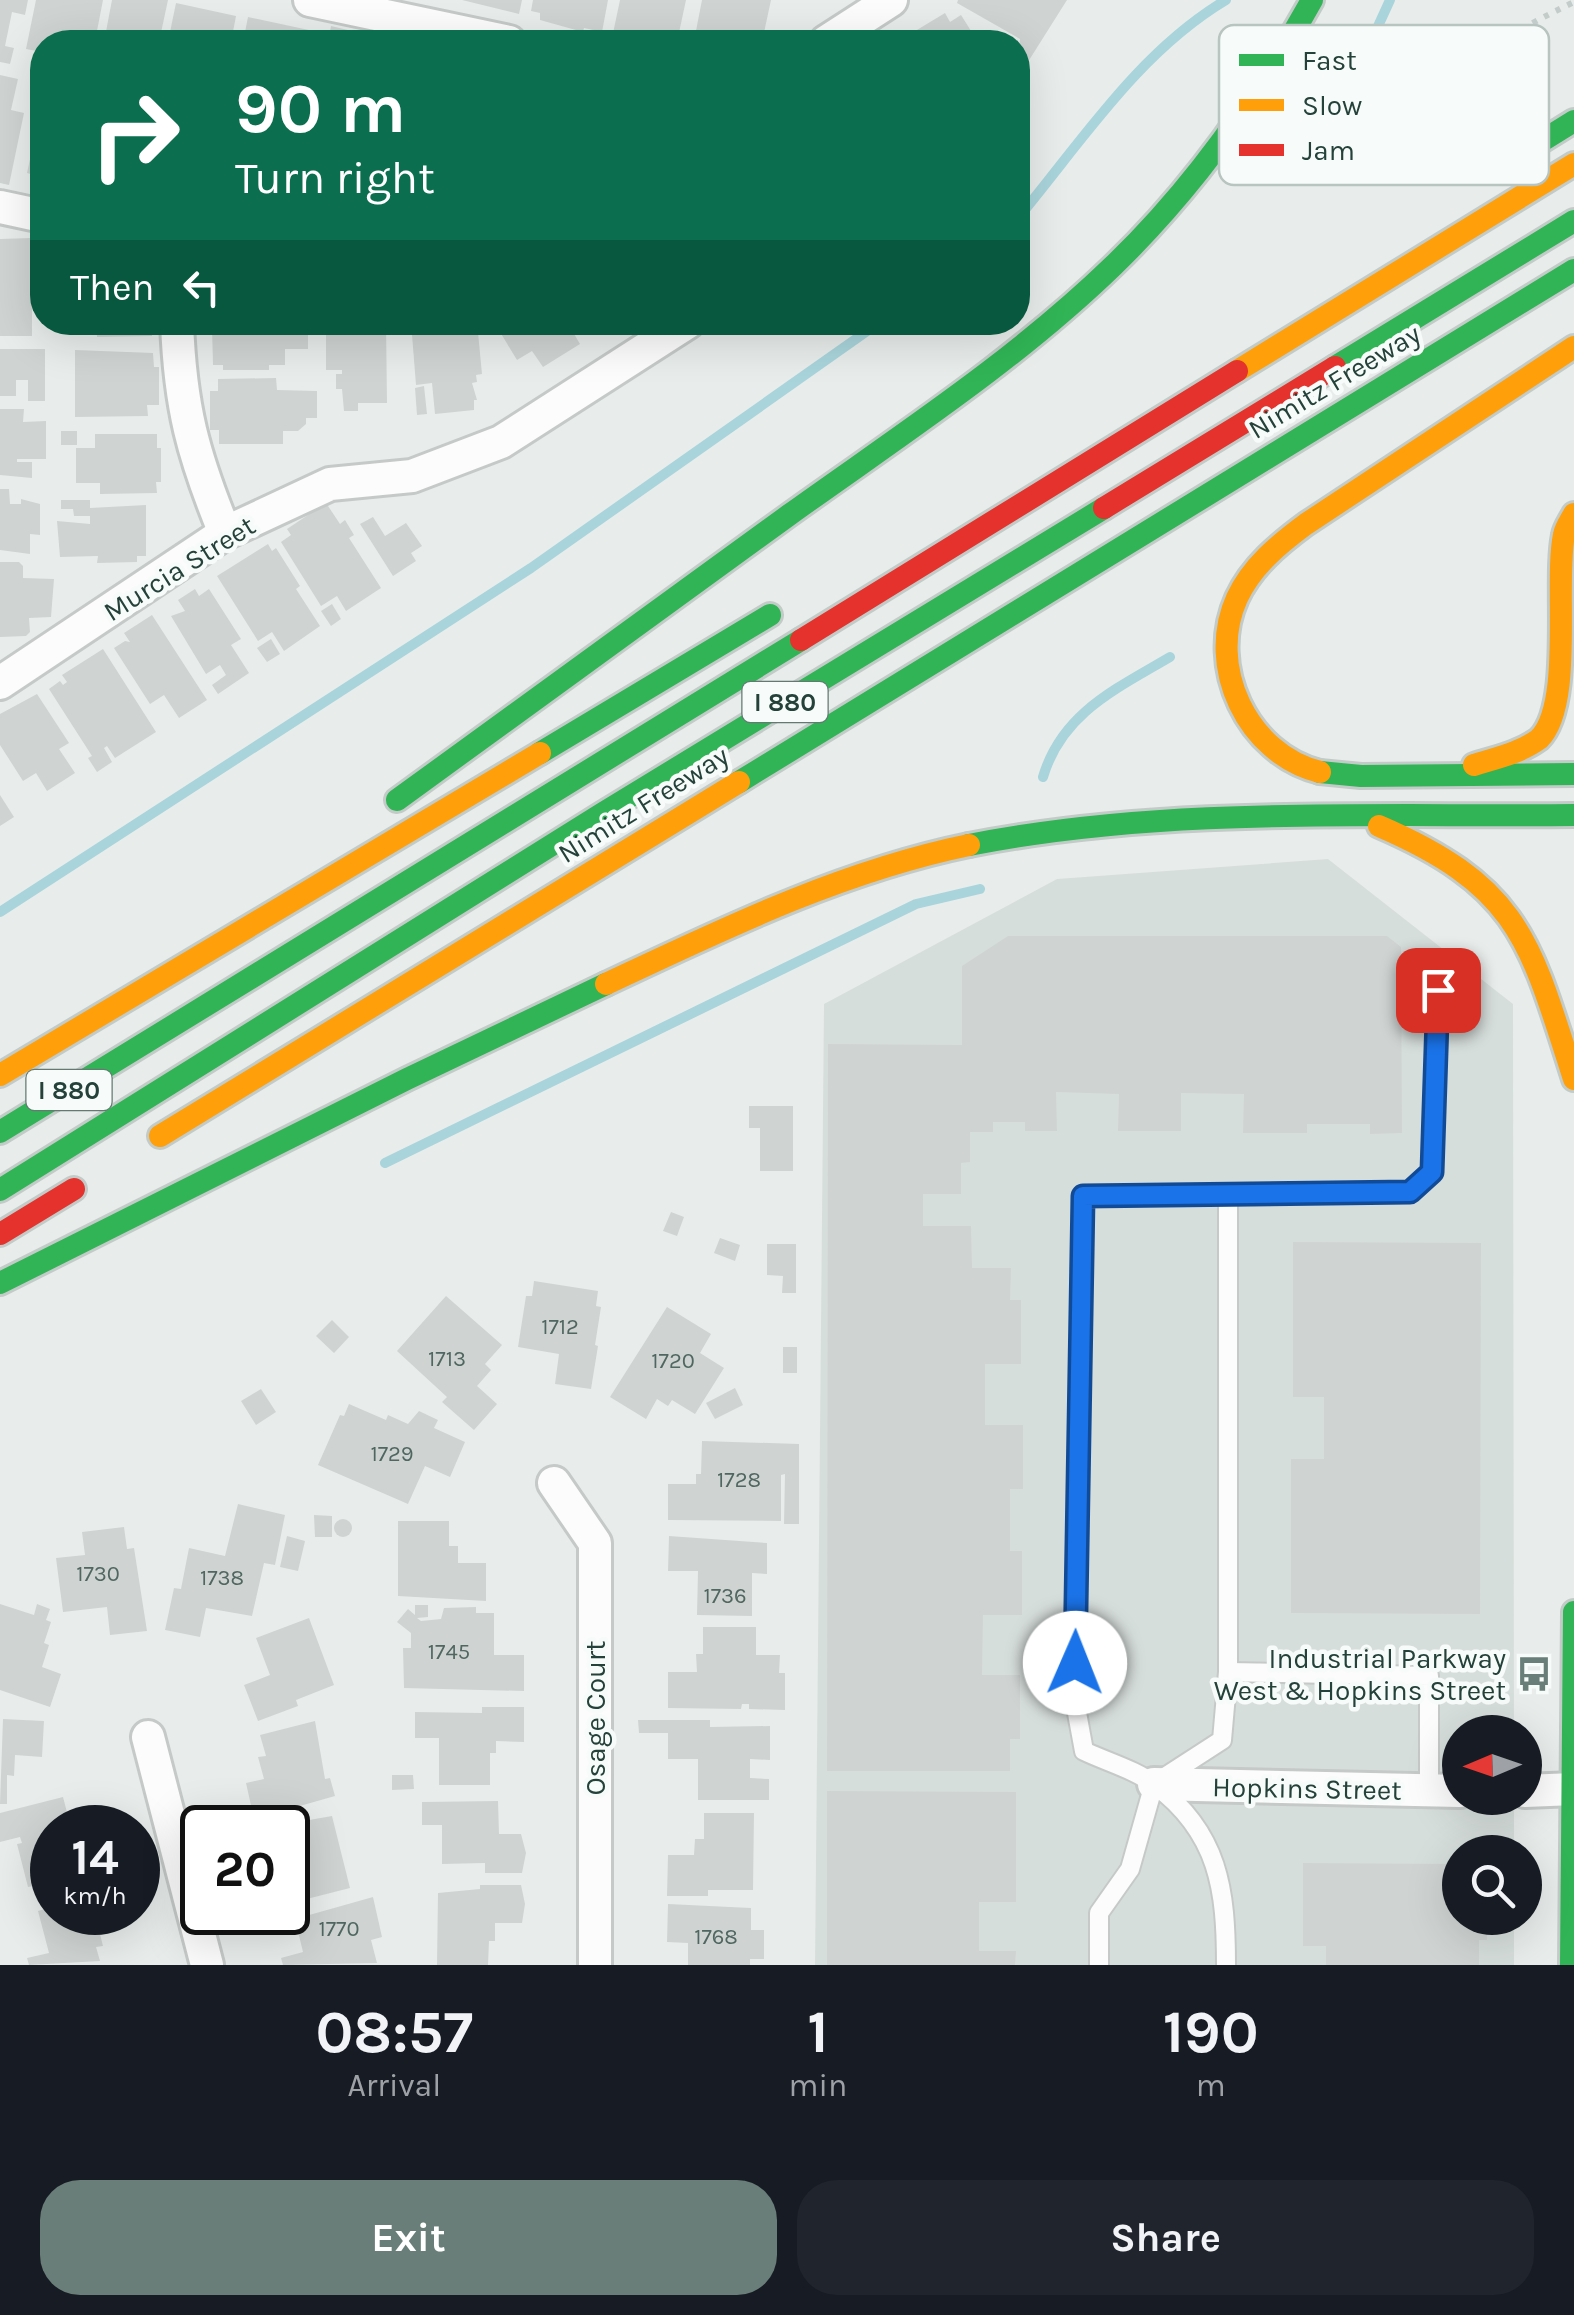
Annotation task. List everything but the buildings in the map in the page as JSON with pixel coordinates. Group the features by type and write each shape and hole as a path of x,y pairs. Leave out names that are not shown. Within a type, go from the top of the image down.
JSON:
{"main road":[{"path":"1299,25 1312,0"},
{"path":"1549,137 1574,121"},
{"path":"371,818 977,380 1127,252 1219,144"},
{"name":"I 880","path":"1549,179 1574,164"},
{"name":"I 880","path":"0,1132 1540,185"},
{"name":"I 880","path":"0,1190 603,813 1574,221"},
{"name":"Nimitz Freeway","path":"135,1151 1574,270"},
{"path":"1574,347 1294,534 1247,577 1233,603 1226,634 1228,666 1236,697 1251,726 1272,749 1294,763 1356,776 1574,774"},
{"path":"1448,775 1537,742 1549,731 1564,689 1564,535 1574,514"},
{"name":"I 880","path":"0,1074 792,602"},
{"path":"0,1283 651,962 860,873 906,858 1051,829 1192,818 1574,815"},
{"path":"1357,818 1423,842 1456,860 1514,917 1532,955 1574,1080"},
{"path":"116,1003 308,864"},
{"path":"0,1234 101,1172"},
{"path":"1571,1965 1574,1612"}],"street":[{"path":"310,0 352,4 459,30"},
{"path":"845,30 891,0"},
{"path":"0,207 30,213"},
{"path":"177,335 179,390 198,469 225,533"},
{"name":"Murcia Street","path":"0,682 225,533 330,484 412,476 501,442 668,335"},
{"name":"Osage Court","path":"554,1484 595,1543 594,1965"},
{"path":"148,1737 207,1965"},
{"name":"Hopkins Street","path":"1154,1784 1442,1791"},
{"path":"1542,1790 1573,1789"}],"lane":[{"path":"1226,1965 1226,1913 1205,1836 1154,1784 1084,1751 1075,1702 1083,1196 1410,1192 1432,1172 1438,990"},
{"path":"1099,1965 1099,1913 1130,1869 1154,1784 1222,1740 1228,1672 1228,1193"},
{"path":"1228,1672 1429,1676 1442,1769"}],"path":[{"path":"1528,25 1574,2"}],"shaded area":[{"path":"1328,859 1513,1004 1514,1715 1442,1715 1442,1815 1514,1815 1514,1835 1442,1835 1442,1935 1514,1935 1514,1965 815,1965 824,1004 1057,879"}],"waterway":[{"path":"1030,203 1139,72 1166,45 1226,0"},
{"path":"1379,25 1390,0"},
{"path":"0,912 531,568 862,335"},
{"path":"1043,777 1063,736 1077,719 1111,692 1170,657"},
{"path":"385,1163 916,904 980,889"}],"traffic: fast":[{"path":"1297,25 1312,0"},
{"path":"1549,137 1574,121"},
{"path":"397,800 956,397 1036,334 1143,236 1219,145"},
{"path":"1335,367 1574,221"},
{"path":"739,782 1574,270"},
{"path":"0,1190 603,813 1104,508"},
{"path":"540,753 770,615"},
{"path":"0,1132 801,640"},
{"path":"1320,772 1361,776 1574,774"},
{"path":"969,845 1119,824 1194,819 1574,815"},
{"path":"0,1283 606,984"},
{"path":"1571,1965 1574,1612"}],"traffic: slow":[{"path":"1549,179 1574,164"},
{"path":"1237,371 1540,185"},
{"path":"1320,772 1294,762 1272,747 1253,727 1240,704 1230,678 1227,651 1229,624 1243,586 1267,556 1306,524 1574,347"},
{"path":"1474,765 1532,744 1550,722 1560,672 1561,556 1565,532 1574,514"},
{"path":"0,1075 540,753"},
{"path":"160,1136 739,782"},
{"path":"1379,826 1463,872 1491,896 1513,924 1545,990 1574,1079"},
{"path":"606,984 829,886 969,845"}],"traffic: jam":[{"path":"1104,508 1335,367"},
{"path":"801,640 1237,371"},
{"path":"0,1234 74,1189"}],"place":[{"name":"Industrial Parkway West & Hopkins Street","path":"1534,1674"}],"route":[{"path":"1075,1663 1083,1196 1410,1192 1432,1172 1438,990"}]}
